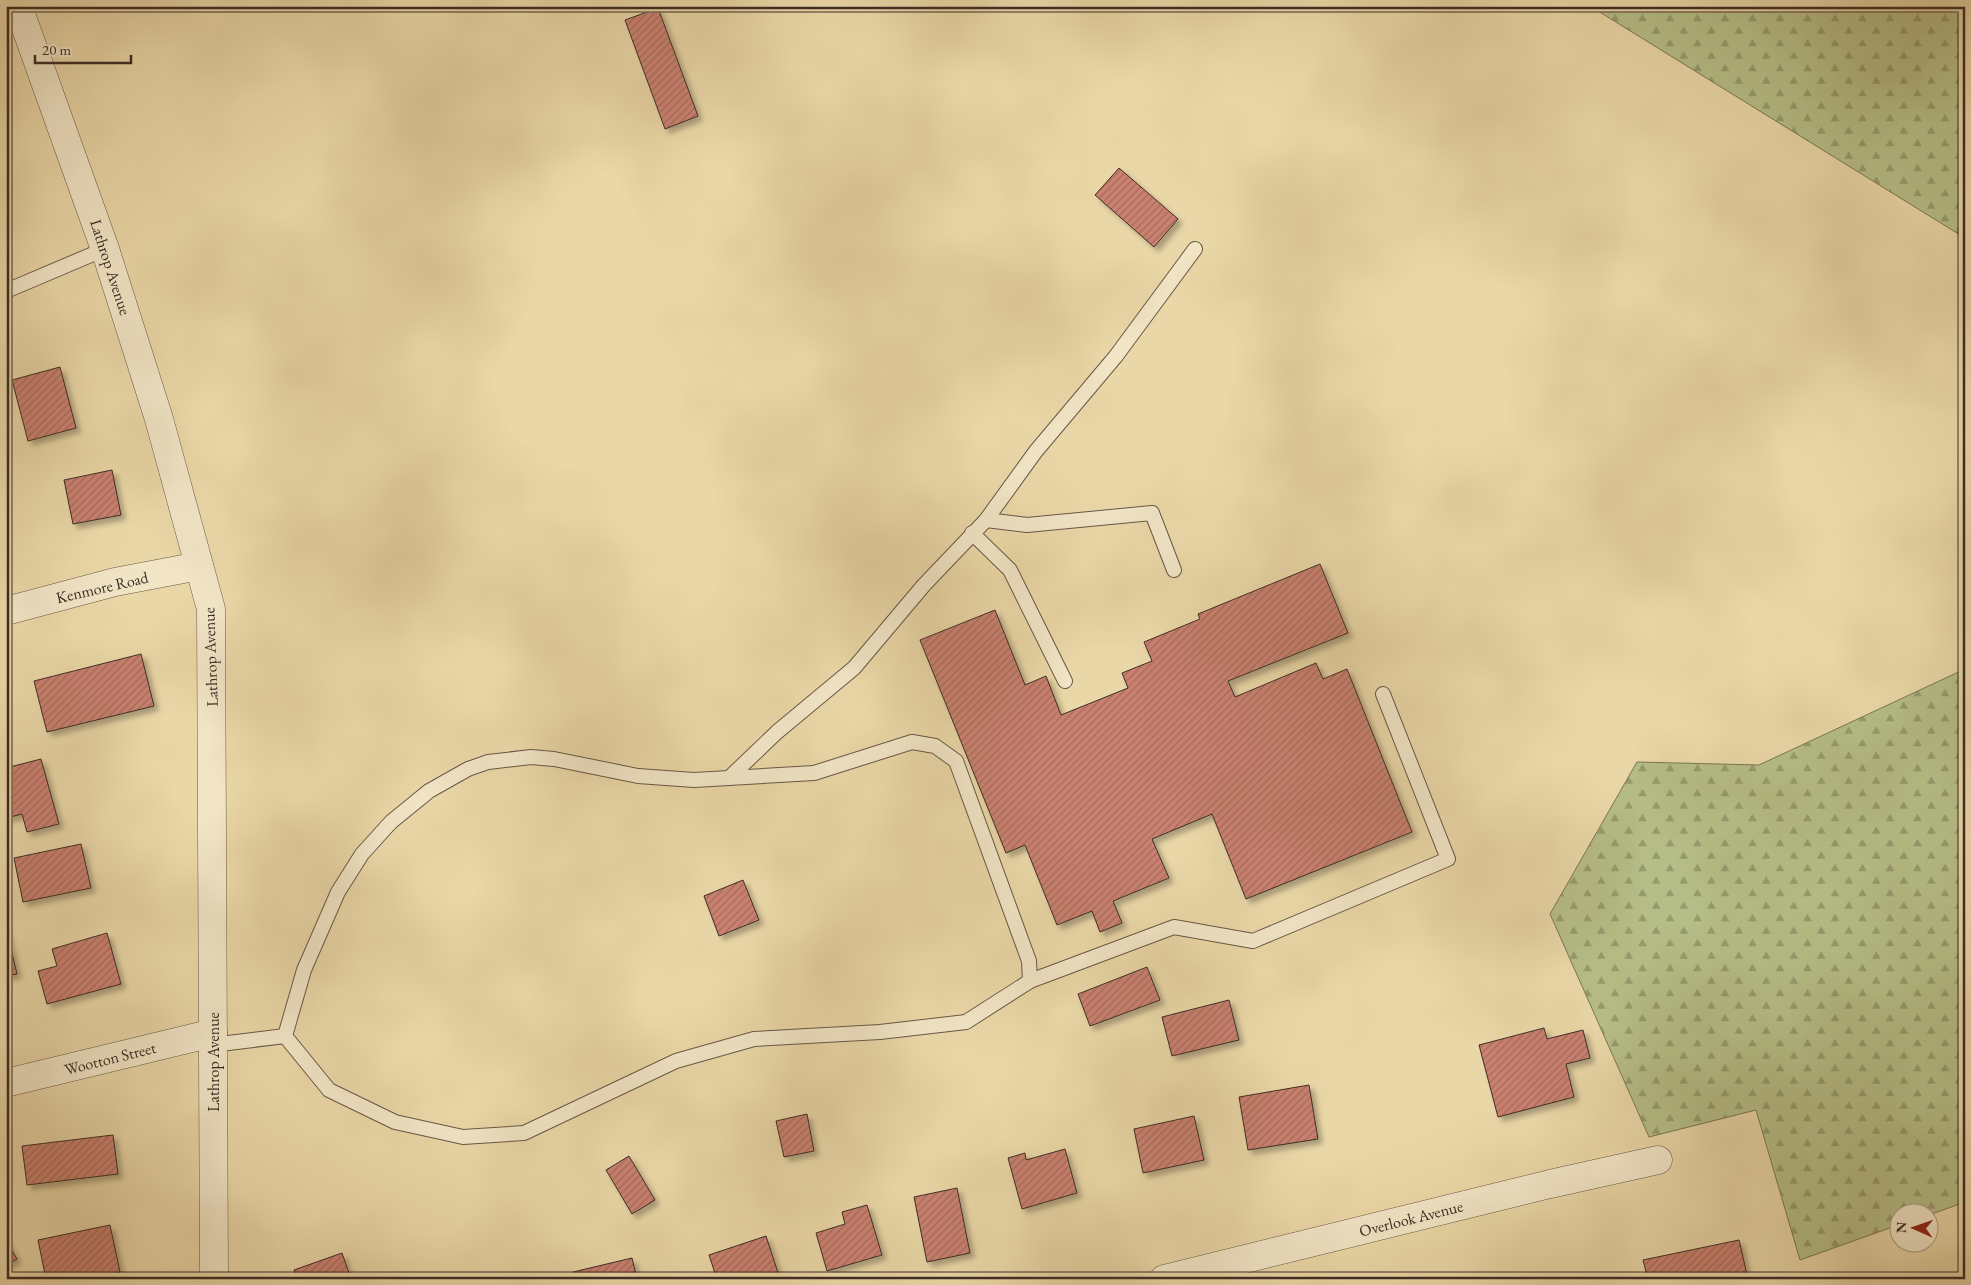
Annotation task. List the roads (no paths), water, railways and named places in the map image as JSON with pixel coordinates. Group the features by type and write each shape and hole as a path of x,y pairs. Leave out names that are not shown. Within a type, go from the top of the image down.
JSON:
{"street":[{"name":"Lathrop Avenue","path":"18,6 105,250 159,419 211,609 214,1279"},
{"name":"Kenmore Road","path":"6,611 115,582 199,566"},
{"name":"Wootton Street","path":"6,1083 213,1039"},
{"name":"Overlook Avenue","path":"1164,1279 1550,1184 1658,1160"}],"lane":[{"path":"729,778 777,732 854,668 972,533 986,520 1036,451 1116,356 1195,249"},
{"path":"6,291 105,250"},
{"path":"986,520 1027,524 1152,513 1174,570"},
{"path":"972,533 1010,570 1065,681"},
{"path":"285,1036 329,1090 396,1122 463,1137 524,1133 676,1061 754,1039 880,1032 966,1022 1030,981 1174,927 1253,941 1448,859 1383,694"},
{"path":"285,1036 304,970 338,892 362,854 391,822 448,779 488,762 532,757 554,759 638,776 694,780 814,773 912,742 935,746 956,760 1029,962 1030,981"},
{"path":"213,1039 285,1036"}]}
